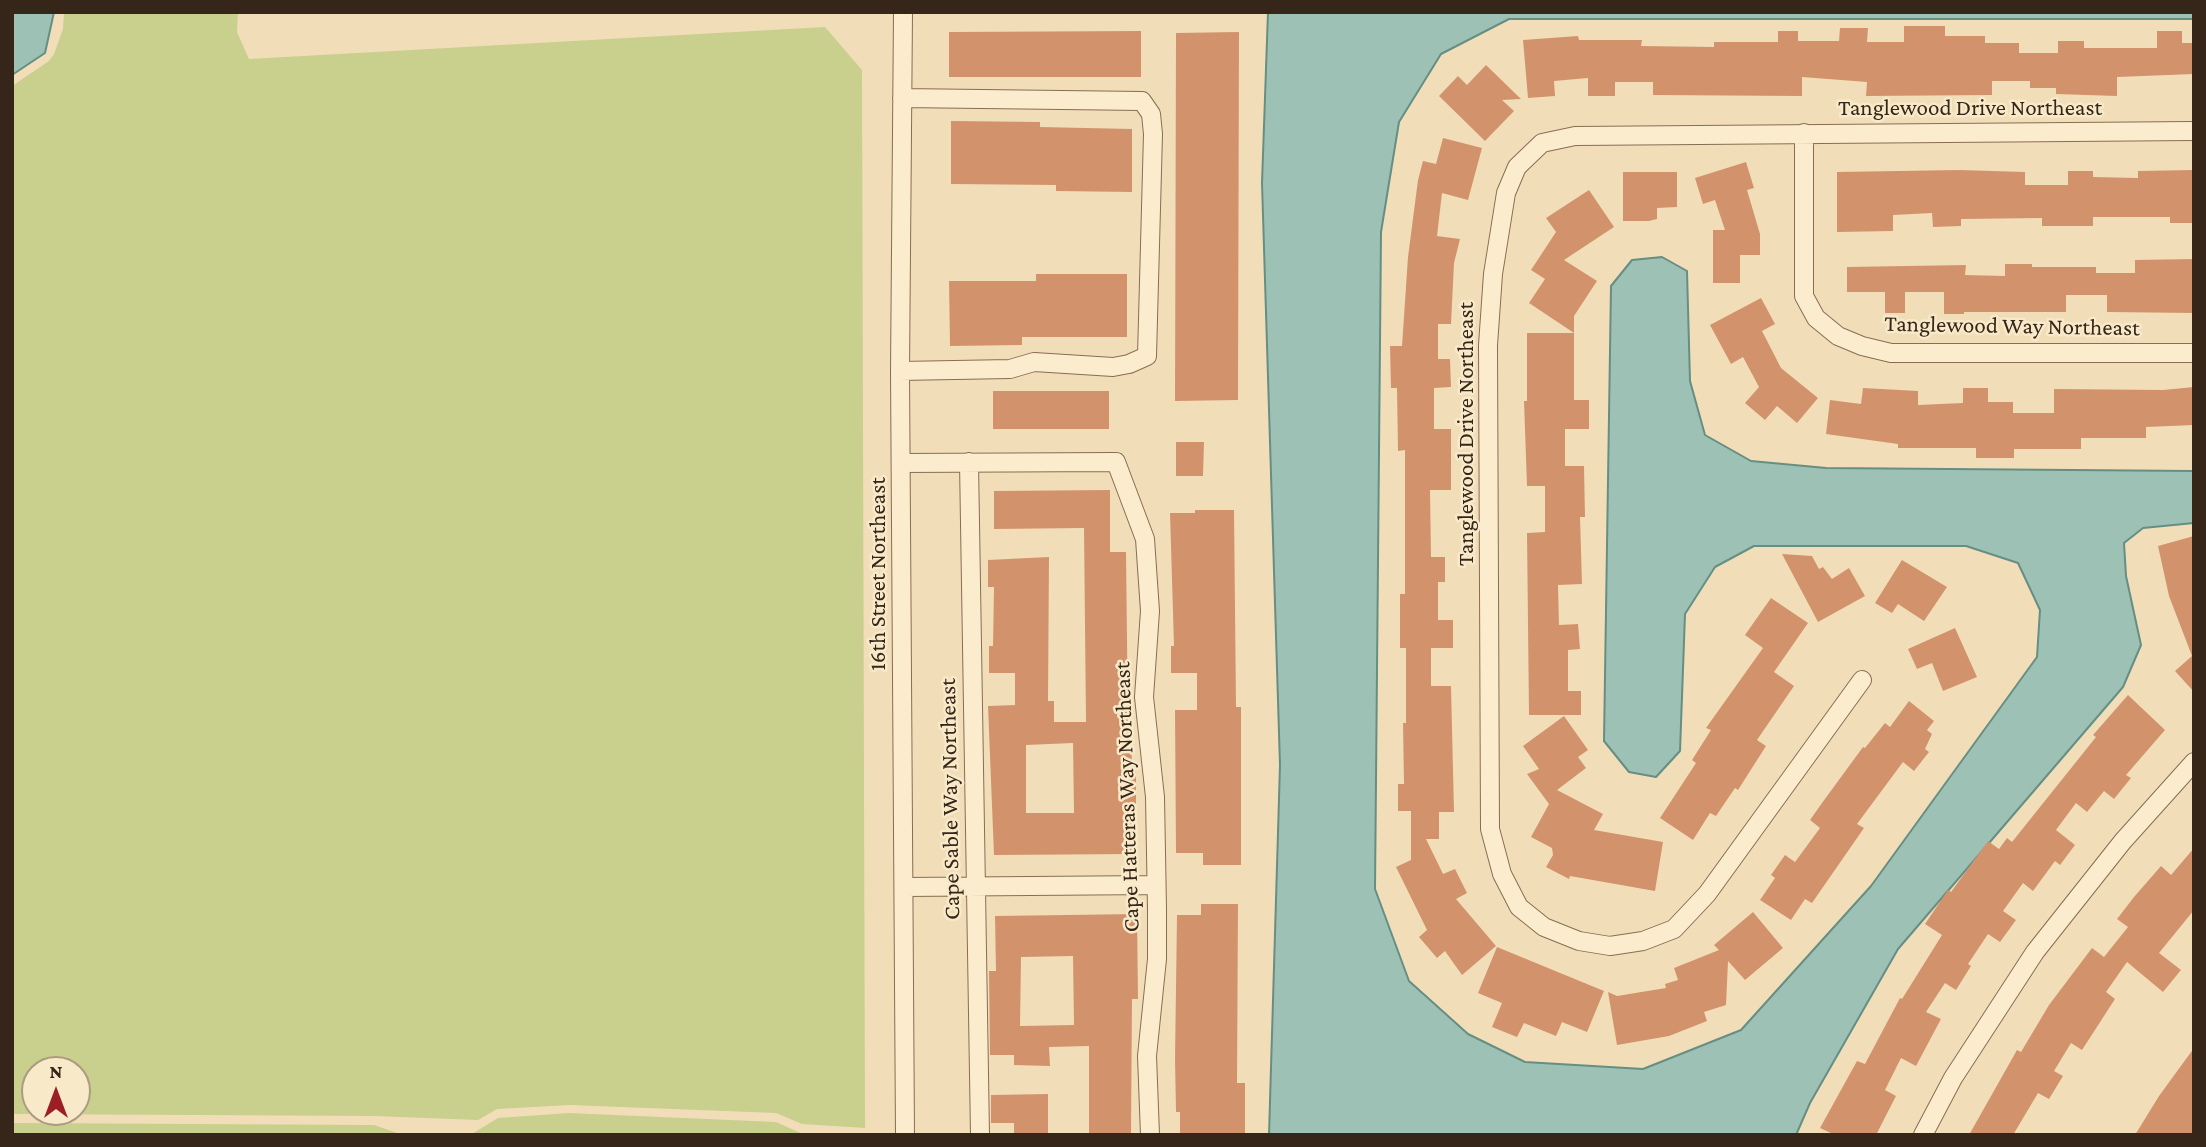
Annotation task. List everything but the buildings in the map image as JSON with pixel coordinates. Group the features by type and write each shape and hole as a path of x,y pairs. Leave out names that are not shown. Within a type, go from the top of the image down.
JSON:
{"street":[{"name":"16th Street Northeast","path":"903,12 900,371 905,1135"},
{"path":"900,371 1010,369 1034,362 1113,367 1147,356 1153,134 1151,114 1142,101 902,99"},
{"name":"Tanglewood Drive Northeast","path":"1862,680 1707,894 1674,929 1643,941 1610,946 1579,940 1544,927 1519,907 1502,874 1490,829 1488,345 1493,274 1506,193 1517,167 1542,143 1575,136 2194,131"},
{"name":"Tanglewood Way Northeast","path":"1804,133 1804,296 1816,318 1838,336 1862,346 1891,353 2194,353"},
{"path":"902,463 969,462"},
{"name":"Cape Hatteras Way Northeast","path":"969,462 1116,462 1145,539 1149,577 1144,697 1155,797 1157,959 1147,1056 1150,1135"},
{"name":"Cape Sable Way Northeast","path":"969,462 980,1135"},
{"path":"1923,1135 1953,1079 2035,952 2123,841 2194,762"},
{"path":"904,887 1156,885"}],"green space":[{"path":"64,12 238,12 237,32 249,59 825,27 862,70 865,1128 802,1124 776,1113 570,1105 497,1109 478,1120 374,1116 91,1114 91,1056 21,1056 21,1114 12,1114 12,86 49,61 63,29"},
{"path":"569,1113 776,1122 805,1135 470,1135 498,1118"},
{"path":"12,1123 21,1123 21,1126 91,1126 91,1123 374,1125 403,1135 12,1135"}],"water":[{"path":"12,12 54,12 45,53 12,75"},
{"path":"1268,12 2194,12 2194,19 1509,19 1441,54 1399,122 1381,232 1375,889 1409,981 1468,1034 1525,1062 1643,1069 1741,1030 1871,886 2037,657 2040,610 2018,563 1966,546 1754,546 1715,567 1685,614 1680,751 1656,777 1629,772 1604,741 1611,286 1632,260 1662,257 1687,271 1690,381 1705,435 1751,461 1826,468 2194,471 2194,523 2143,528 2124,543 2126,576 2141,645 2123,687 1898,949 1810,1103 1796,1135 1269,1135 1280,765 1262,183"}]}
